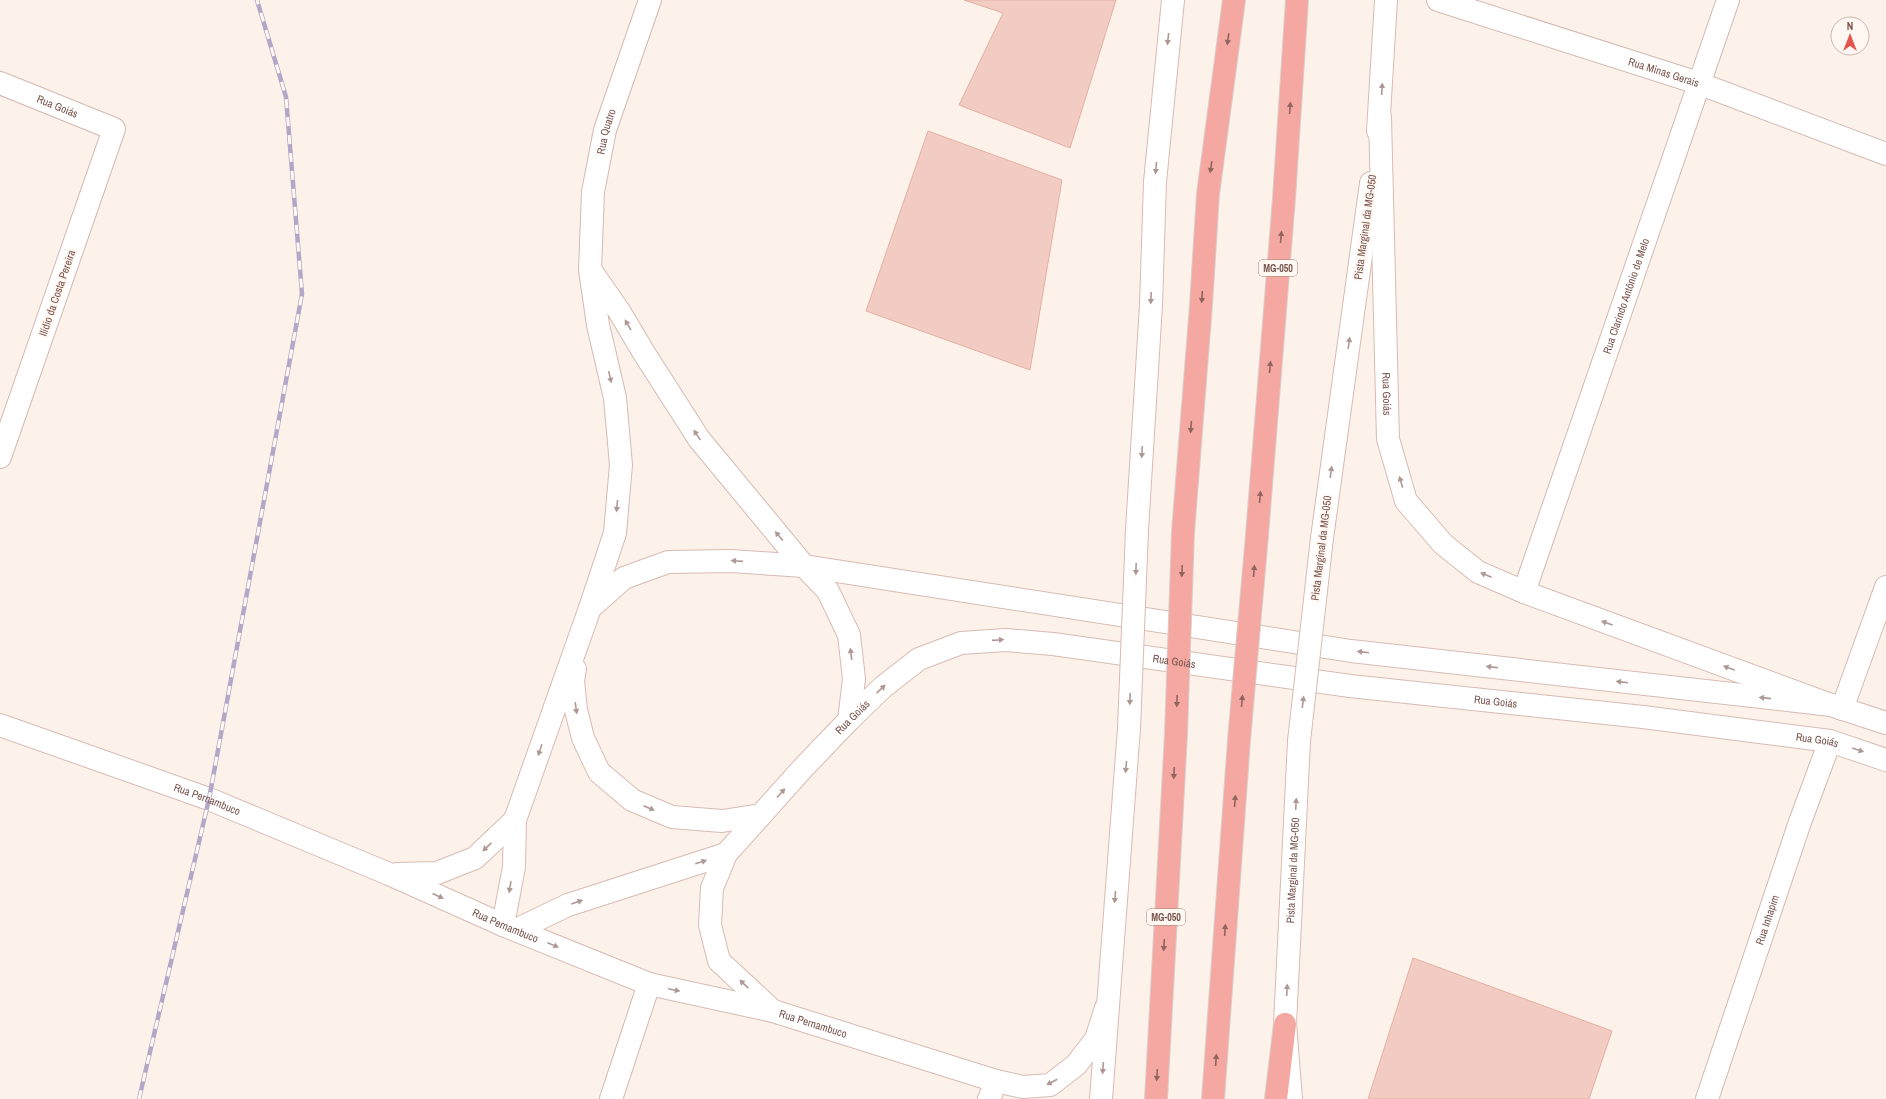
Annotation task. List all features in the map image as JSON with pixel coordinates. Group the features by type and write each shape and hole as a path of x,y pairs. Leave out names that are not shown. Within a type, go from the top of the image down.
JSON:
{"highway":[{"name":"MG-050","path":"1156,1099 1176,734 1183,532 1201,305 1208,194 1234,0"},
{"name":"MG-050","path":"1213,1099 1239,740 1284,198 1298,0"},
{"path":"1276,1099 1285,1024"}],"main road":[{"name":"Rua Quatro","path":"578,642 615,533 621,465 615,398 598,325 590,270 593,192 605,130 650,0"},
{"path":"1101,1099 1106,1008 1129,728 1137,530 1151,305 1155,182 1173,0"},
{"name":"Pista Marginal da MG-050","path":"1291,1099 1285,1024 1299,741 1322,538 1380,117 1386,0"},
{"name":"Rua Minas Gerais","path":"1438,0 1698,83 1886,154"},
{"name":"Rua Clarindo Antônio de Melo","path":"1524,592 1698,83 1728,0"},
{"name":"Rua Goiás","path":"0,83 114,129"},
{"name":"Rua Goiás","path":"1380,117 1388,439 1406,501 1443,544 1478,572 1524,592 1886,724"},
{"name":"Ilídio da Costa Pereira","path":"0,457 114,129"},
{"path":"590,270 620,311 644,353 699,439 804,566 828,591 849,635 854,679 849,720"},
{"name":"Rua Goiás","path":"590,608 624,578 668,562 731,561 804,566 1351,651 1837,707"},
{"path":"1837,707 1886,587"},
{"name":"Rua Goiás","path":"773,1011 719,962 710,925 711,896 712,888 726,854 849,720 883,687 919,659 961,643 1006,640 1053,644 1350,686 1643,717 1830,741 1886,760"},
{"path":"578,642 573,681 576,710 583,738 599,772 632,800 672,817 722,821 761,815"},
{"path":"578,642 515,820 510,928 568,905 726,854"},
{"path":"1643,717 1649,685"},
{"name":"Rua Pernambuco","path":"0,725 209,799 389,874 510,928 649,984 773,1011 992,1090 1029,1093 1050,1085 1076,1065 1096,1039 1106,1008"},
{"name":"Rua Inhapim","path":"1707,1099 1800,822 1830,741"},
{"path":"389,874 436,874 475,858 515,820"},
{"path":"611,1099 649,984"}],"building":[{"path":"964,0 1116,0 1070,148 959,105 1003,13"},
{"path":"928,131 1062,180 1030,370 866,311"},
{"path":"1413,958 1612,1031 1589,1099 1368,1099"}],"railway":[{"path":"139,1099 209,799 302,294 286,97 257,0"}]}
